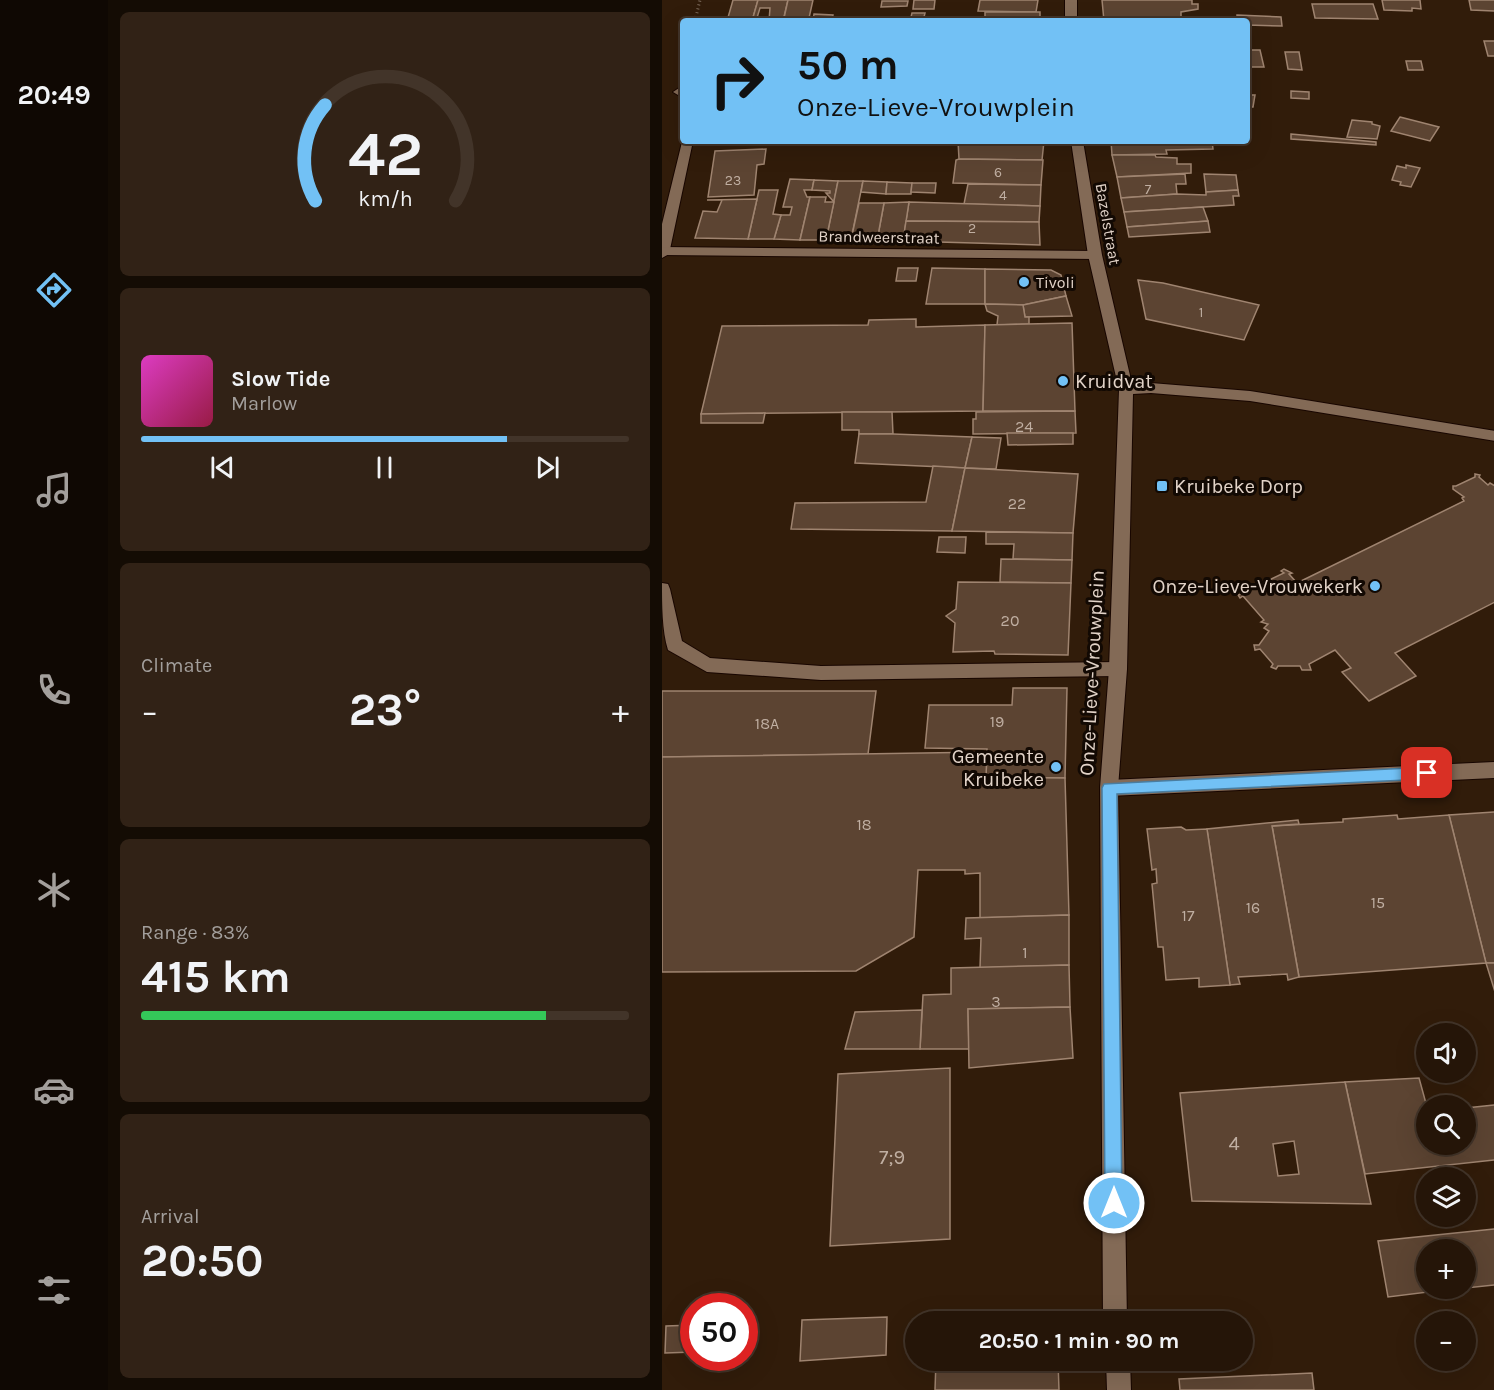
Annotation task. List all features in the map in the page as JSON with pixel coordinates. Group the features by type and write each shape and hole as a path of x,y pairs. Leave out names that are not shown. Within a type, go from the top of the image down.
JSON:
{"main road":[{"path":"1071,0 1071,18"},
{"name":"Brandweerstraat","path":"686,144 662,252 1095,255"},
{"name":"Bazelstraat","path":"1077,144 1095,255 1108,313"},
{"name":"Onze-Lieve-Vrouwplein","path":"1108,313 1126,390 1118,669 1109,788 1494,770"},
{"path":"1126,390 1151,388 1250,396 1494,436"},
{"path":"662,589 674,645 707,665 821,673 1118,669"},
{"path":"1109,788 1115,1311"},
{"path":"1118,1371 1119,1390"}],"path":[{"path":"696,18 700,0"}],"building":[{"path":"733,0 758,0 753,18 728,18"},
{"path":"758,0 788,0 784,18 769,18 770,8 760,8 757,18 753,18"},
{"path":"788,0 813,0 809,18 784,18"},
{"path":"914,0 935,0 934,9 913,9"},
{"path":"980,0 1038,0 1036,12 978,11"},
{"path":"1102,0 1192,0 1192,4 1198,4 1198,9 1181,12 1181,18 1104,18"},
{"path":"1382,0 1420,0 1421,9 1384,10"},
{"path":"1469,0 1495,0 1495,11 1471,10"},
{"path":"882,1 908,1 907,6 881,7"},
{"path":"1312,4 1373,4 1378,19 1315,18"},
{"path":"985,12 1040,12 1040,18 985,18"},
{"path":"912,13 925,13 924,18 911,18"},
{"path":"814,14 833,15 832,18 813,18"},
{"path":"1237,15 1281,17 1282,26 1250,25 1250,18 1237,18"},
{"path":"1484,41 1495,41 1495,56 1488,56"},
{"path":"1250,50 1260,50 1264,67 1250,67"},
{"path":"1285,52 1299,52 1302,70 1288,69"},
{"path":"1406,61 1421,61 1423,70 1408,70"},
{"path":"1291,91 1309,92 1309,99 1291,98"},
{"path":"1250,95 1255,95 1253,107 1250,107"},
{"path":"1400,117 1439,127 1430,141 1391,131"},
{"path":"1352,120 1372,122 1380,126 1377,139 1347,137"},
{"path":"1291,134 1376,142 1376,145 1291,139"},
{"path":"958,144 1044,144 1042,160 959,159"},
{"path":"1111,144 1212,144 1213,149 1166,150 1167,154 1112,155"},
{"path":"766,149 764,164 757,165 754,195 708,197 715,151"},
{"path":"1112,155 1155,155 1156,157 1177,158 1177,164 1191,164 1191,173 1117,177"},
{"path":"956,160 1043,160 1041,185 953,183"},
{"path":"1406,165 1420,168 1411,187 1400,185 1401,182 1392,180 1397,166 1406,168"},
{"path":"1185,174 1186,184 1176,184 1177,194 1121,198 1117,177"},
{"path":"1204,174 1236,175 1238,190 1206,192"},
{"path":"790,179 814,180 812,190 804,190 807,197 810,197 800,240 774,239 781,215 790,215 792,207 783,207"},
{"path":"814,180 838,181 834,202 826,193 830,191 812,190"},
{"path":"838,181 863,181 851,240 826,240"},
{"path":"863,181 887,182 886,194 861,192"},
{"path":"887,182 912,183 911,194 886,194"},
{"path":"912,183 936,183 935,193 911,192"},
{"path":"968,184 1041,185 1040,206 964,204"},
{"path":"759,190 778,190 773,214 781,215 774,239 748,239"},
{"path":"1238,190 1239,196 1233,196 1234,205 1124,212 1121,198 1177,194 1206,195 1206,192"},
{"path":"810,197 826,197 825,202 834,202 826,240 800,240"},
{"path":"757,199 748,239 695,238 703,211 717,212 722,200 707,200"},
{"path":"909,202 1040,206 1039,222 906,221"},
{"path":"909,202 903,241 877,241 884,203"},
{"path":"859,203 884,203 877,241 851,240"},
{"path":"1203,207 1208,221 1127,227 1124,212"},
{"path":"906,221 1039,222 1040,245 903,241"},
{"path":"1208,221 1210,232 1129,237 1127,227"},
{"path":"898,268 918,268 916,281 896,281"},
{"path":"932,268 985,269 985,304 926,304"},
{"name":"Tivoli","path":"985,269 1051,270 1061,275 1066,296 1023,305 985,304"},
{"path":"1138,280 1163,283 1259,305 1244,340 1146,319"},
{"path":"1066,296 1072,316 1025,317 1023,305"},
{"path":"985,304 1023,305 1025,317 1029,317 1029,324 997,325 998,316 987,311"},
{"path":"916,319 916,327 985,325 983,411 701,414 722,326 868,325 869,320"},
{"path":"1072,323 1075,411 983,411 985,325"},
{"path":"1075,411 1076,433 973,434 973,419 976,419 976,412"},
{"path":"842,412 892,412 893,434 859,434 859,430 842,430"},
{"path":"765,413 763,423 701,423 701,414"},
{"path":"1007,433 1073,433 1073,444 1008,445"},
{"path":"859,434 972,437 965,468 855,463"},
{"path":"972,437 1001,438 996,469 965,468"},
{"path":"933,466 965,468 952,531 791,529 795,503 926,502"},
{"path":"965,468 1078,474 1073,533 952,531"},
{"name":"Onze-Lieve-Vrouwekerk","path":"1475,474 1480,475 1479,477 1488,485 1490,483 1495,486 1495,602 1395,653 1416,676 1369,701 1342,672 1351,668 1335,650 1309,664 1311,670 1302,670 1300,666 1278,666 1276,669 1271,667 1273,664 1260,649 1255,650 1254,645 1259,645 1269,631 1264,628 1268,624 1261,622 1264,620 1243,596 1240,598 1239,591 1242,589 1244,592 1284,573 1281,571 1284,569 1292,573 1289,574 1297,583 1464,501 1462,498 1464,497 1453,489 1453,486 1475,477"},
{"path":"986,532 1073,533 1072,560 1013,559 1014,544 986,544"},
{"path":"939,537 966,537 965,553 937,552"},
{"path":"1001,559 1072,560 1071,583 1000,582"},
{"path":"958,582 1071,583 1068,655 995,654 994,651 953,652 955,623 946,616 956,609"},
{"path":"1013,688 1067,688 1065,778 986,777 987,749 925,748 929,705 1012,705"},
{"path":"662,691 876,691 868,754 662,757"},
{"path":"987,752 986,777 1065,778 1069,915 980,918 980,873 965,874 965,870 918,870 914,937 856,971 662,972 662,757"},
{"path":"1495,812 1495,963 1486,963 1449,815"},
{"path":"1397,815 1398,819 1449,815 1486,963 1299,977 1272,826 1343,822 1343,819"},
{"path":"1298,820 1299,824 1272,826 1299,977 1288,980 1287,974 1238,977 1240,984 1230,985 1207,829"},
{"path":"1181,827 1186,830 1207,829 1230,985 1199,987 1199,978 1166,980 1163,947 1158,947 1152,884 1157,883 1156,869 1152,870 1147,829"},
{"path":"1069,915 1069,965 980,968 981,938 965,939 966,918"},
{"path":"1486,963 1495,963 1495,992"},
{"path":"1069,965 1070,1007 968,1009 969,1049 920,1049 923,995 951,994 951,968"},
{"path":"1070,1007 1073,1058 969,1068 968,1009"},
{"path":"922,1010 920,1049 845,1049 855,1012"},
{"path":"950,1068 950,1239 830,1246 838,1074"},
{"path":"1416,1078 1416,1083 1420,1083 1424,1095 1416,1095 1416,1155 1476,1155 1476,1107 1495,1105 1495,1160 1365,1174 1345,1082"},
{"path":"1345,1082 1371,1204 1192,1201 1180,1093","holes":["1294,1141 1299,1174 1278,1176 1273,1144"]},
{"path":"1495,1229 1495,1285 1476,1287 1476,1239 1416,1239 1416,1294 1388,1297 1378,1241"},
{"path":"887,1317 886,1355 800,1361 802,1320"},
{"path":"666,1326 680,1326 680,1352 665,1353"},
{"path":"936,1371 1058,1371 1059,1390 935,1390"},
{"path":"1312,1373 1314,1390 1180,1390 1179,1379"}],"place":[{"name":"Tivoli","path":"1024,282"},
{"name":"Kruidvat","path":"1063,381"},
{"name":"Kruibeke Dorp","path":"1162,486"},
{"name":"Onze-Lieve-Vrouwekerk","path":"1375,586"},
{"name":"Gemeente Kruibeke","path":"1056,767"}],"route":[{"path":"1114,1203 1109,788 1155,784 1427,773"}]}
